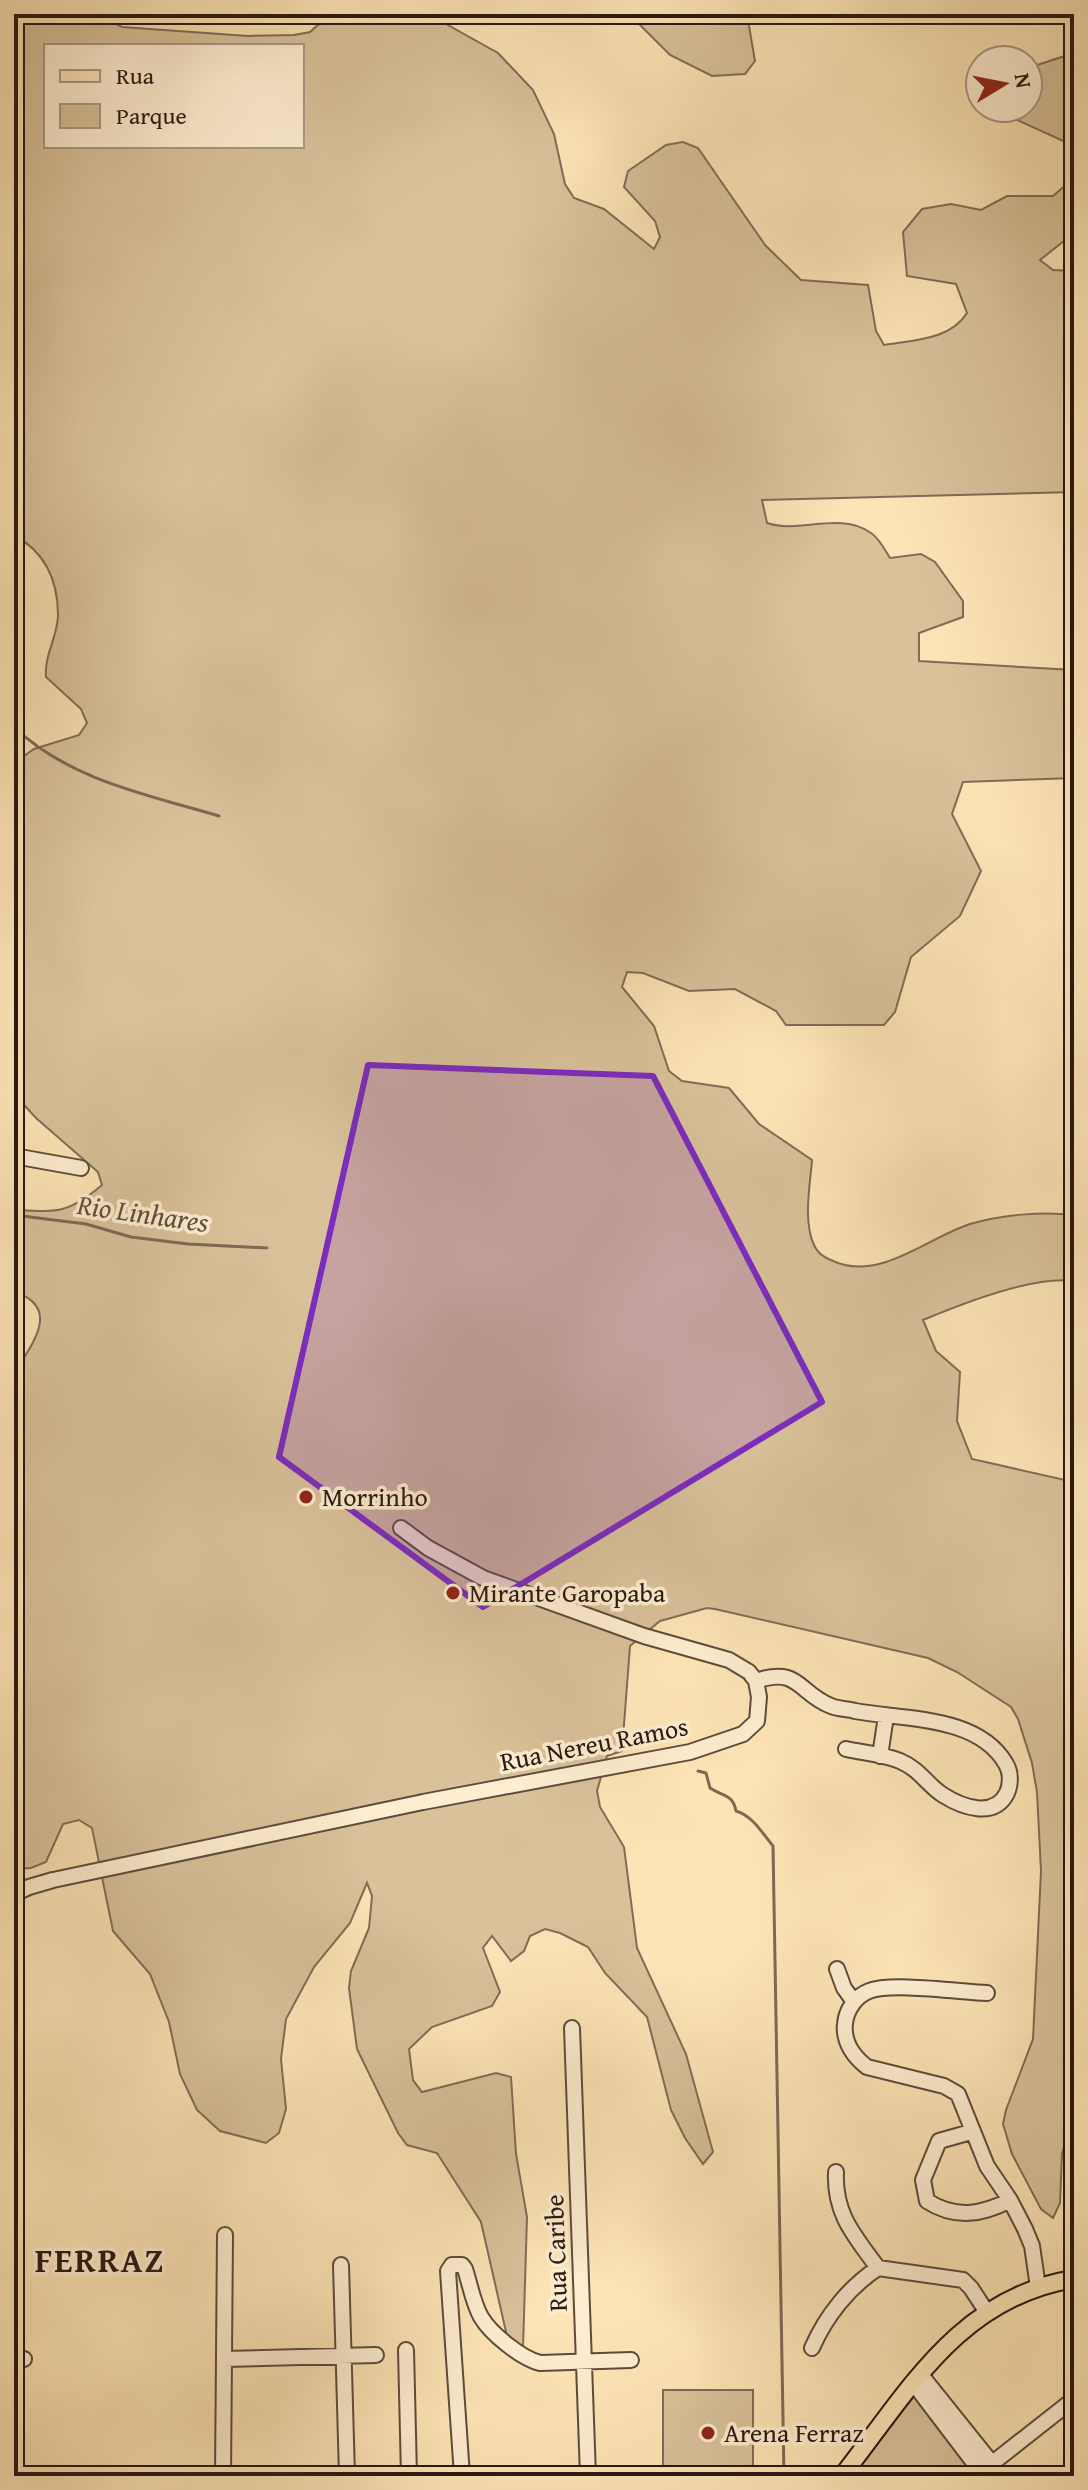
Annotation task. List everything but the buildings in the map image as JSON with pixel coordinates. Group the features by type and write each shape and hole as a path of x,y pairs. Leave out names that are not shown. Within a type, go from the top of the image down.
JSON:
{"main road":[{"path":"842,2476 917,2380 960,2331 986,2311 1038,2287 1074,2279"}],"street":[{"path":"14,1156 81,1168"},
{"path":"401,1528 428,1548 483,1578 644,1636 729,1660 749,1672 756,1681 779,1675 794,1681 831,1706 952,1726 976,1735 1001,1755 1009,1769 1009,1789 995,1806 977,1809 943,1796 913,1768 898,1760 846,1749"},
{"name":"Rua Nereu Ramos","path":"14,1894 39,1884 213,1845 690,1752 743,1734 751,1728 759,1711 756,1681"},
{"path":"880,1756 886,1716"},
{"path":"837,1969 844,1988 854,2002"},
{"path":"987,1993 872,1990 854,2002 845,2020 845,2031 858,2060 867,2067 951,2088 958,2094 987,2166 1010,2200 1032,2246 1038,2287"},
{"name":"Rua Caribe","path":"572,2028 588,2476"},
{"path":"971,2132 939,2141 923,2180 927,2201 941,2210 965,2214 993,2209 1010,2200"},
{"path":"836,2172 836,2200 842,2216 878,2268"},
{"path":"223,2476 225,2235"},
{"path":"462,2476 448,2271 457,2264 465,2269 481,2317 522,2356 540,2363 631,2360"},
{"path":"341,2265 347,2476"},
{"path":"812,2348 820,2330 859,2280 878,2268 963,2280 986,2311"},
{"path":"406,2350 409,2476"},
{"path":"224,2359 376,2355"},
{"path":"917,2380 983,2472 1002,2476"},
{"path":"983,2472 1074,2399"}],"highlighted area":[{"path":"368,1065 653,1076 822,1402 483,1607 279,1457"}],"green space":[{"path":"14,14 96,14 122,27 248,36 310,32 330,14 428,14 498,53 533,90 554,134 565,184 574,198 604,209 654,249 660,237 655,221 624,187 628,171 666,145 683,142 698,148 765,245 801,280 868,285 876,331 884,345 941,334 960,322 967,313 956,284 907,276 903,232 922,209 951,204 981,210 1007,196 1053,196 1074,178 1074,233 1040,260 1053,270 1074,271 1074,492 762,500 767,523 793,526 833,523 859,527 874,535 890,558 921,554 935,562 963,601 963,617 919,633 919,661 1074,670 1074,778 963,782 952,814 981,871 960,916 911,957 895,1012 884,1025 786,1025 776,1011 735,989 689,991 643,973 627,972 622,987 654,1026 669,1071 682,1081 729,1088 759,1124 812,1160 809,1225 816,1249 827,1258 855,1266 872,1265 889,1261 954,1230 982,1221 1035,1214 1074,1215 1074,1281 1058,1280 1019,1286 923,1320 936,1351 960,1372 957,1421 972,1459 1074,1482 1074,2111 1062,2154 1060,2203 1053,2218 1041,2209 1012,2154 1003,2124 1033,2039 1041,1871 1037,1792 1032,1763 1011,1707 957,1672 928,1658 707,1608 660,1621 630,1646 622,1751 607,1756 597,1791 600,1807 624,1847 637,1948 686,2054 713,2152 703,2164 685,2138 671,2110 647,2017 605,1973 588,1947 545,1929 530,1936 524,1951 511,1961 492,1936 483,1948 500,1992 492,2006 432,2027 409,2049 413,2080 422,2092 496,2073 511,2077 516,2154 527,2217 523,2348 509,2345 481,2222 437,2153 407,2145 398,2133 357,2049 349,1988 351,1971 369,1928 372,1896 367,1883 350,1923 314,1967 286,2019 281,2059 286,2109 279,2133 266,2143 220,2131 197,2110 180,2074 169,2022 150,1974 113,1931 92,1828 79,1820 63,1824 46,1862 31,1868 14,1869 14,1373 34,1339 40,1317 37,1307 29,1299 14,1292 14,1210 61,1209 80,1201 102,1185 98,1172 36,1118 14,1094 14,965 17,952 14,936 14,763 34,749 79,735 87,723 81,709 46,677 58,615 55,590 42,558 14,535 14,340 17,328 14,313"},
{"path":"629,14 747,14 755,61 745,74 712,76 670,55"},
{"path":"1074,53 1074,146 1026,124 1044,124 1044,63"},
{"name":"Arena Ferraz","path":"663,2390 753,2390 753,2476 663,2476"},
{"path":"915,2395 973,2466 961,2476 853,2476"}],"waterway":[{"path":"14,727 59,760 85,773 138,793 219,816"},
{"name":"Rio Linhares","path":"14,1215 86,1224 131,1237 267,1248"},
{"path":"698,1771 706,1773 710,1788 730,1798 736,1811 752,1821 773,1846 784,2476"}],"place":[{"name":"Morrinho","path":"306,1497"},
{"name":"Mirante Garopaba","path":"453,1593"},
{"name":"Arena Ferraz","path":"708,2433"}],"district":[{"name":"FERRAZ","path":"100,2260"}]}
